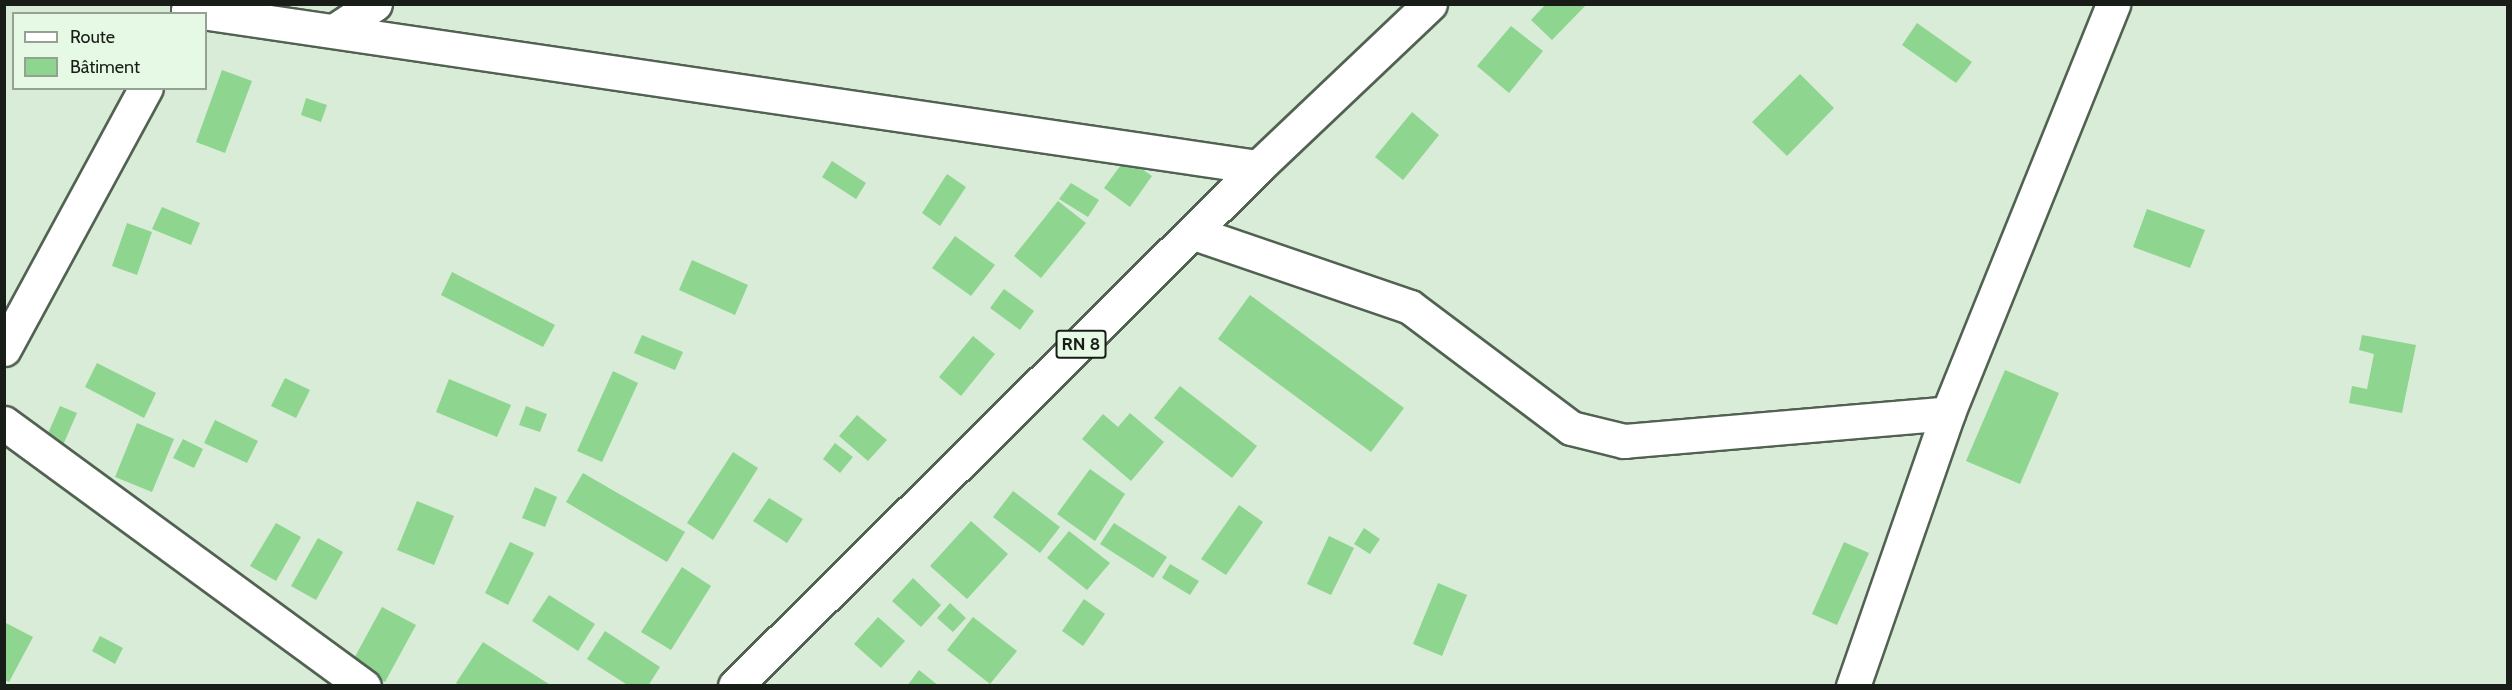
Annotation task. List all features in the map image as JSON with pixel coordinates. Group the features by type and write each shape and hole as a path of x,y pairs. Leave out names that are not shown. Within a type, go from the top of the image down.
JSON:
{"street":[{"path":"334,31 375,4"},
{"name":"RN 8","path":"735,686 1258,167 1430,4"},
{"path":"1853,686 1948,413 2113,4"},
{"path":"188,9 1258,167"},
{"path":"4,349 145,90"},
{"path":"1194,233 1410,307 1571,428 1614,439 1624,441 1948,413"},
{"path":"4,423 364,686"}],"building":[{"path":"1546,4 1587,4 1552,40 1531,20"},
{"path":"1917,23 1972,62 1956,83 1902,45"},
{"path":"1511,26 1543,51 1509,93 1477,66"},
{"path":"222,70 252,81 225,153 196,142"},
{"path":"1800,74 1834,108 1787,156 1752,122"},
{"path":"306,98 327,105 321,122 301,115"},
{"path":"1412,112 1439,135 1403,180 1375,157"},
{"path":"1126,158 1152,176 1130,207 1104,188"},
{"path":"832,161 866,183 856,199 822,177"},
{"path":"947,174 966,187 940,226 922,213"},
{"path":"1071,183 1099,200 1088,217 1059,199"},
{"path":"1058,201 1086,223 1041,278 1014,256"},
{"path":"162,207 200,223 191,245 152,229"},
{"path":"2147,209 2205,230 2190,268 2133,247"},
{"path":"127,223 152,232 137,275 112,266"},
{"path":"955,236 995,265 971,296 932,268"},
{"path":"692,260 748,285 735,315 679,290"},
{"path":"452,272 555,325 543,347 441,295"},
{"path":"1004,289 1034,311 1020,330 990,308"},
{"path":"1250,295 1404,408 1371,452 1218,339"},
{"path":"642,335 683,352 675,370 634,353"},
{"path":"2362,335 2416,345 2402,413 2349,403 2352,386 2367,389 2374,354 2359,350"},
{"path":"973,336 995,354 961,396 939,377"},
{"path":"97,363 156,393 144,418 85,387"},
{"path":"2005,370 2059,393 2020,484 1966,461"},
{"path":"613,371 638,383 602,462 577,451"},
{"path":"285,378 310,390 296,418 271,406"},
{"path":"449,379 511,405 497,437 436,412"},
{"path":"1180,386 1257,446 1232,478 1154,418"},
{"path":"60,406 77,413 63,445 46,438"},
{"path":"526,406 547,414 540,432 519,425"},
{"path":"1130,413 1164,442 1131,481 1082,439 1103,414 1118,427"},
{"path":"857,415 887,440 868,461 839,436"},
{"path":"215,420 258,441 247,463 204,443"},
{"path":"137,423 174,439 152,492 115,477"},
{"path":"183,439 203,449 194,468 173,458"},
{"path":"835,443 853,457 840,473 823,459"},
{"path":"733,452 758,468 713,540 687,523"},
{"path":"1090,469 1125,494 1095,541 1057,514"},
{"path":"583,473 685,532 667,562 566,502"},
{"path":"535,487 557,497 545,527 522,518"},
{"path":"1013,491 1060,527 1040,553 993,517"},
{"path":"769,498 803,519 787,543 753,521"},
{"path":"417,501 454,516 434,565 397,550"},
{"path":"1239,505 1263,522 1226,575 1201,559"},
{"path":"971,521 1008,554 967,599 930,566"},
{"path":"276,523 301,537 276,581 250,566"},
{"path":"1114,523 1167,557 1153,578 1100,544"},
{"path":"1364,528 1380,539 1370,554 1354,544"},
{"path":"1069,531 1110,563 1087,590 1047,558"},
{"path":"1329,536 1354,548 1331,595 1307,584"},
{"path":"318,538 343,552 316,600 291,586"},
{"path":"510,542 534,553 508,605 485,593"},
{"path":"1844,542 1869,553 1837,625 1812,614"},
{"path":"1170,564 1199,581 1190,595 1162,578"},
{"path":"682,567 711,586 671,650 641,632"},
{"path":"913,578 941,605 921,627 892,601"},
{"path":"1438,583 1467,595 1442,656 1413,644"},
{"path":"549,595 595,624 578,651 532,621"},
{"path":"1084,599 1105,614 1083,646 1062,631"},
{"path":"950,603 966,618 953,632 937,618"},
{"path":"382,607 416,625 385,682 351,664"},
{"path":"878,617 905,641 881,668 854,644"},
{"path":"973,617 1017,651 990,684 947,650"},
{"path":"4,622 33,637 9,682 4,680"},
{"path":"605,631 660,667 648,686 629,686 587,659"},
{"path":"100,636 123,648 115,664 92,651"},
{"path":"483,642 552,686 460,686 456,683"},
{"path":"919,670 939,686 907,686"}]}
